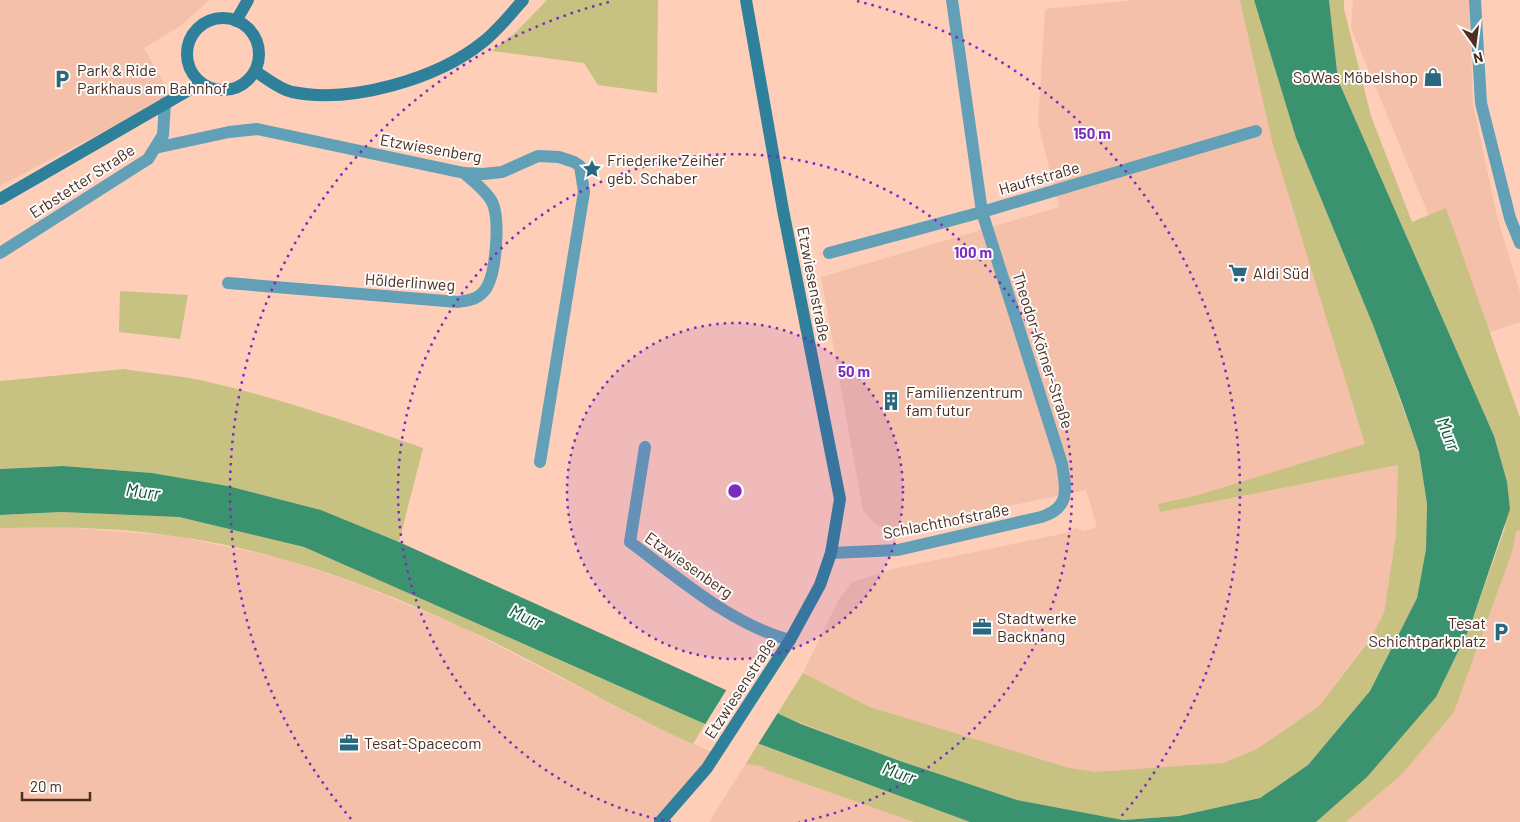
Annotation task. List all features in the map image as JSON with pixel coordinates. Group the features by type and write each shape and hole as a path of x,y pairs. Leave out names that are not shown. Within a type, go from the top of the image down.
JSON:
{"street":[{"path":"236,21 248,0"},
{"path":"255,71 290,92 315,94 370,90 416,80 454,61 484,42 522,0"},
{"name":"Etzwiesenstraße","path":"660,822 707,768 790,640 820,585 831,553 840,498 783,210 746,0"},
{"name":"Theodor-Körner-Straße","path":"952,0 982,212 1062,464 1066,489 1062,503"},
{"path":"1475,0 1481,104 1515,214 1520,243"},
{"path":"223,18 243,24 255,37 259,54 255,71 247,81 236,88 224,91 212,89 201,83 195,78 187,64 186,56 191,34 211,20 223,18"},
{"path":"0,199 106,140 201,83"},
{"name":"Erbstetter Straße","path":"0,253 148,159 163,135 165,103"},
{"name":"Etzwiesenberg","path":"155,148 229,132 257,129 464,172 483,174 502,172 538,156 559,157 580,166 583,173 584,192 540,462"},
{"name":"Hauffstraße","path":"829,252 982,212 1256,131"},
{"name":"Hölderlinweg","path":"228,284 458,302 476,299 487,288 490,277 497,230 497,216 492,200 464,172"},
{"name":"Etzwiesenberg","path":"645,447 630,542 724,610 768,634 790,640"},
{"name":"Schlachthofstraße","path":"831,553 898,550 1041,517 1054,512 1062,503"}],"shaded area":[{"path":"0,0 210,0 179,27 144,48 171,96 0,186"},
{"path":"547,0 658,0 657,93 598,85 584,63 492,51 517,31"},
{"path":"1133,0 1240,0 1292,197 1398,465 1396,534 1384,613 1380,624 1319,706 1257,749 1223,763 1044,790 1038,761 1007,749 870,707 803,673 839,599 852,582 897,568 1066,533 1076,528 1084,531 1097,527 1086,490 897,529 878,526 863,511 821,277 1059,207 1038,123 1045,9"},
{"path":"1240,0 1254,0 1296,138 1373,325 1419,452 1427,504 1426,549 1417,598 1370,691 1308,765 1260,798 1179,816 1123,820 1017,800 900,761 777,714 803,673 870,707 1069,768 1095,772 1223,763 1257,749 1319,706 1371,638 1384,613 1396,534 1398,465 1160,512 1158,504 1195,496 1365,444 1272,141"},
{"path":"1329,0 1344,0 1344,9 1371,116 1412,222 1446,208 1520,418 1520,530 1516,531 1512,552 1454,712 1401,775 1346,822 1316,822 1436,697 1470,627 1505,528 1494,436 1338,80"},
{"path":"1353,0 1469,0 1473,104 1497,216 1520,292 1520,322 1479,336 1351,28"},
{"path":"120,291 188,295 180,339 119,332"},
{"path":"124,369 200,380 257,394 423,448 399,542 321,510 228,486 152,473 63,466 0,469 0,381"},
{"path":"61,512 179,517 304,547 705,724 693,744 666,732 508,649 444,619 331,574 253,551 213,542 130,531 87,528 0,528 0,515"},
{"name":"Tesat Schichtparkplatz","path":"1520,526 1520,822 1316,822 1470,627 1505,528"},
{"path":"60,527 175,536 281,558 360,585 460,626 640,719 714,753 653,822 0,822 0,528"},
{"path":"758,744 970,822 709,822"},
{"path":"758,744 970,822 914,822 764,769 765,767 746,764"}],"water":[{"name":"Murr","path":"1254,0 1329,0 1338,80 1494,436 1507,482 1510,509 1470,627 1436,697 1367,777 1316,822 970,822 705,724 304,547 179,517 61,512 0,515 0,469 63,466 152,473 228,486 321,510 399,542 801,724 900,761 1017,800 1123,820 1179,816 1260,798 1308,765 1370,691 1417,598 1426,549 1427,504 1419,452 1373,325 1296,138"}],"pier":[{"path":"727,689 779,711 757,746 704,726"}],"place":[{"name":"SoWas Möbelshop","path":"1433,77"},
{"name":"Park & Ride Parkhaus am Bahnhof","path":"62,79"},
{"name":"Friederike Zeiher geb. Schaber","path":"592,169"},
{"name":"Aldi Süd","path":"1238,273"},
{"name":"Familienzentrum fam futur","path":"891,401"},
{"name":"Stadtwerke Backnang","path":"982,627"},
{"name":"Tesat Schichtparkplatz","path":"1501,632"},
{"name":"Tesat-Spacecom","path":"349,743"}]}
